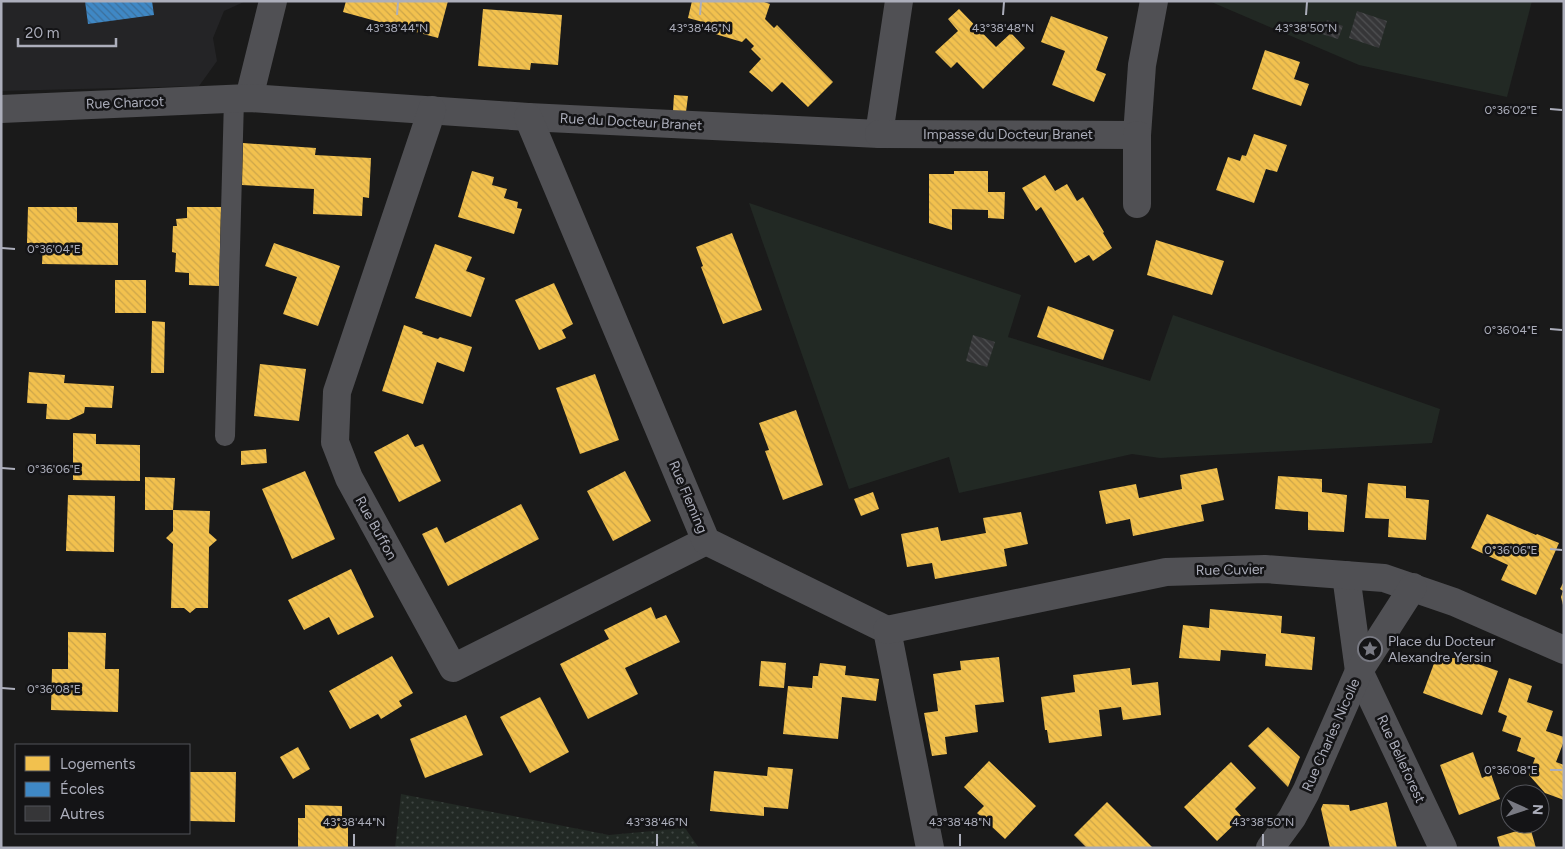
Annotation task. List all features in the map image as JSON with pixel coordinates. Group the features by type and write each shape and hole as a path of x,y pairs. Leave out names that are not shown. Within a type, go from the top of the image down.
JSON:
{"street":[{"path":"242,98 273,1"},
{"path":"879,134 898,1"},
{"path":"1137,204 1137,135 1142,65 1154,1"},
{"name":"Rue Charcot","path":"1,109 242,98"},
{"name":"Rue du Docteur Branet","path":"242,98 528,117 879,134"},
{"name":"Rue Buffon","path":"432,110 337,392 335,442 349,478 453,668 706,541"},
{"name":"Rue Fleming","path":"528,117 706,541 887,630"},
{"name":"Impasse du Docteur Branet","path":"879,134 1137,135"},
{"name":"Rue Cuvier","path":"887,630 1166,572 1265,569 1384,578 1454,602 1564,650"},
{"path":"1346,575 1359,671"},
{"path":"1359,671 1413,587"},
{"path":"887,630 930,848"},
{"name":"Rue Charles Nicolle","path":"1270,848 1292,818 1306,792 1359,671"},
{"name":"Rue Belleforest","path":"1359,671 1443,848"}],"lane":[{"path":"226,436 242,98"}],"shaded area":[{"path":"1,1 246,1 224,11 213,38 217,61 199,86 1,91"},
{"path":"1209,1 1532,1 1507,97 1359,65"},
{"path":"749,203 1021,295 1008,337 1150,381 1173,315 1440,409 1432,443 1160,458 1132,454 959,493 949,457 849,489"},
{"path":"401,794 609,835 685,828 699,848 395,848"}],"building: Logements":[{"path":"346,1 448,1 438,38 343,12"},
{"path":"692,1 761,1 770,4 765,19 774,28 777,25 833,82 808,107 782,82 772,92 749,72 761,59 751,49 754,46 746,38 742,42 712,33 714,25 688,18"},
{"path":"483,9 562,15 558,65 531,63 530,70 478,66"},
{"path":"959,9 996,47 1011,33 1025,48 983,89 957,62 951,68 935,52 958,31 948,19"},
{"path":"1051,16 1108,37 1096,70 1106,74 1094,102 1052,85 1065,51 1041,42"},
{"path":"1265,50 1300,62 1294,79 1309,84 1301,106 1252,89"},
{"path":"674,95 688,96 686,112 673,111"},
{"path":"1254,134 1287,145 1277,172 1266,169 1254,203 1216,190 1228,157 1240,161 1242,155 1246,156"},
{"path":"243,143 316,148 315,155 371,158 369,198 363,197 362,216 313,214 314,189 242,185"},
{"path":"472,171 494,177 492,185 507,189 504,198 518,202 517,208 522,209 514,234 458,217"},
{"path":"954,171 988,171 988,192 1005,192 1004,219 988,218 988,210 952,209 952,230 929,223 929,174 954,174"},
{"path":"1045,175 1055,191 1067,184 1077,201 1083,197 1112,248 1093,261 1089,255 1075,263 1041,207 1036,211 1022,188"},
{"path":"28,207 77,207 77,222 118,223 118,265 42,264 43,244 27,243"},
{"path":"187,207 221,207 219,286 189,285 189,273 175,272 176,253 172,252 173,226 177,226 176,219 187,218"},
{"path":"732,233 762,310 723,324 701,267 703,266 696,247"},
{"path":"1156,240 1224,261 1212,295 1147,275"},
{"path":"274,243 340,266 318,326 283,314 297,277 265,266"},
{"path":"435,244 472,257 466,271 485,278 471,317 415,298"},
{"path":"115,280 146,280 146,313 115,313"},
{"path":"554,283 573,324 562,330 566,338 539,350 515,300"},
{"path":"1048,306 1114,330 1103,360 1037,337"},
{"path":"152,321 165,322 164,373 151,373"},
{"path":"404,325 423,332 422,334 438,339 440,337 472,347 464,372 437,362 423,404 382,391"},
{"path":"260,364 306,369 299,421 254,416"},
{"path":"29,372 65,375 64,383 114,386 112,408 85,407 84,413 69,420 46,419 47,404 27,403"},
{"path":"595,374 619,440 580,454 556,388"},
{"path":"796,410 823,485 783,500 765,451 769,450 759,423"},
{"path":"73,433 96,434 96,444 140,445 140,481 73,480"},
{"path":"408,434 415,447 423,444 441,481 399,502 374,452"},
{"path":"266,449 267,463 241,465 241,451"},
{"path":"1217,468 1224,500 1201,505 1204,521 1133,536 1130,519 1106,524 1099,491 1136,484 1139,498 1182,489 1180,475"},
{"path":"305,471 335,539 292,559 262,489"},
{"path":"625,471 651,521 613,541 587,491"},
{"path":"1278,476 1322,479 1322,492 1347,495 1344,532 1308,530 1308,512 1275,509"},
{"path":"145,477 175,478 173,510 145,510"},
{"path":"1368,483 1406,486 1406,498 1429,500 1426,540 1388,537 1389,519 1365,518"},
{"path":"873,492 879,509 861,516 854,499"},
{"path":"68,495 115,496 114,552 66,551"},
{"path":"521,504 539,539 448,586 422,534 437,527 445,543"},
{"path":"173,510 210,511 209,533 217,540 209,547 208,608 196,608 190,613 184,608 171,608 173,544 166,538 173,531"},
{"path":"1021,512 1028,544 1004,549 1007,566 935,579 932,563 907,567 901,534 938,527 941,541 986,533 983,518"},
{"path":"1487,514 1559,543 1536,595 1501,580 1508,565 1471,548"},
{"path":"351,569 374,617 338,635 329,617 304,630 288,600"},
{"path":"1564,581 1563,605 1561,597 1563,591 1560,589"},
{"path":"651,607 656,619 666,615 680,642 625,668 638,694 588,719 560,664 609,639 604,630"},
{"path":"1210,609 1282,616 1281,633 1315,637 1312,670 1265,666 1266,654 1221,650 1220,661 1179,658 1183,625 1209,628"},
{"path":"68,632 106,633 105,669 119,669 118,712 51,710 52,669 68,669"},
{"path":"392,656 413,693 399,701 402,706 381,719 378,714 350,729 329,691"},
{"path":"999,657 1004,702 975,705 978,732 945,737 947,754 932,756 924,713 938,711 933,674 961,670 960,661"},
{"path":"1436,658 1461,658 1498,671 1482,715 1423,693"},
{"path":"761,661 786,663 784,688 759,686"},
{"path":"820,663 846,666 845,675 879,679 876,701 842,697 838,739 783,734 788,686 812,688 813,676 818,676"},
{"path":"1130,668 1132,685 1158,682 1161,715 1123,720 1121,707 1099,710 1102,736 1049,743 1047,730 1045,730 1041,697 1075,692 1073,675"},
{"path":"1509,678 1532,686 1527,702 1553,711 1546,731 1564,737 1556,762 1564,765 1564,800 1550,795 1550,784 1537,784 1529,775 1535,758 1517,751 1521,738 1502,731 1507,716 1498,712"},
{"path":"540,697 569,752 530,773 500,717"},
{"path":"466,715 483,755 425,778 410,739"},
{"path":"1268,727 1300,757 1288,787 1248,746"},
{"path":"298,747 310,769 293,779 280,757"},
{"path":"1473,752 1482,778 1491,774 1500,799 1459,815 1440,765"},
{"path":"989,761 1036,806 1005,839 977,813 984,806 964,787"},
{"path":"1231,762 1256,788 1235,809 1242,817 1217,841 1184,807"},
{"path":"768,767 793,769 788,809 764,807 764,816 710,811 714,771 767,776"},
{"path":"190,772 236,772 235,822 190,821"},
{"path":"1107,802 1153,848 1087,848 1074,835"},
{"path":"1387,802 1397,848 1330,848 1321,809 1323,804 1349,805 1350,811"},
{"path":"305,805 342,806 342,818 348,818 348,848 298,848 298,818 305,818"},
{"path":"1507,834 1532,834 1536,848 1500,848 1497,837"}],"building: Écoles":[{"path":"85,1 152,1 154,15 88,24"}],"building: Autres":[{"path":"1357,11 1387,21 1379,48 1349,38"},
{"path":"1327,20 1343,26 1338,39 1322,34"},
{"path":"973,335 995,342 987,367 966,361"}],"place":[{"name":"Place du Docteur Alexandre Yersin","path":"1370,649"}]}
